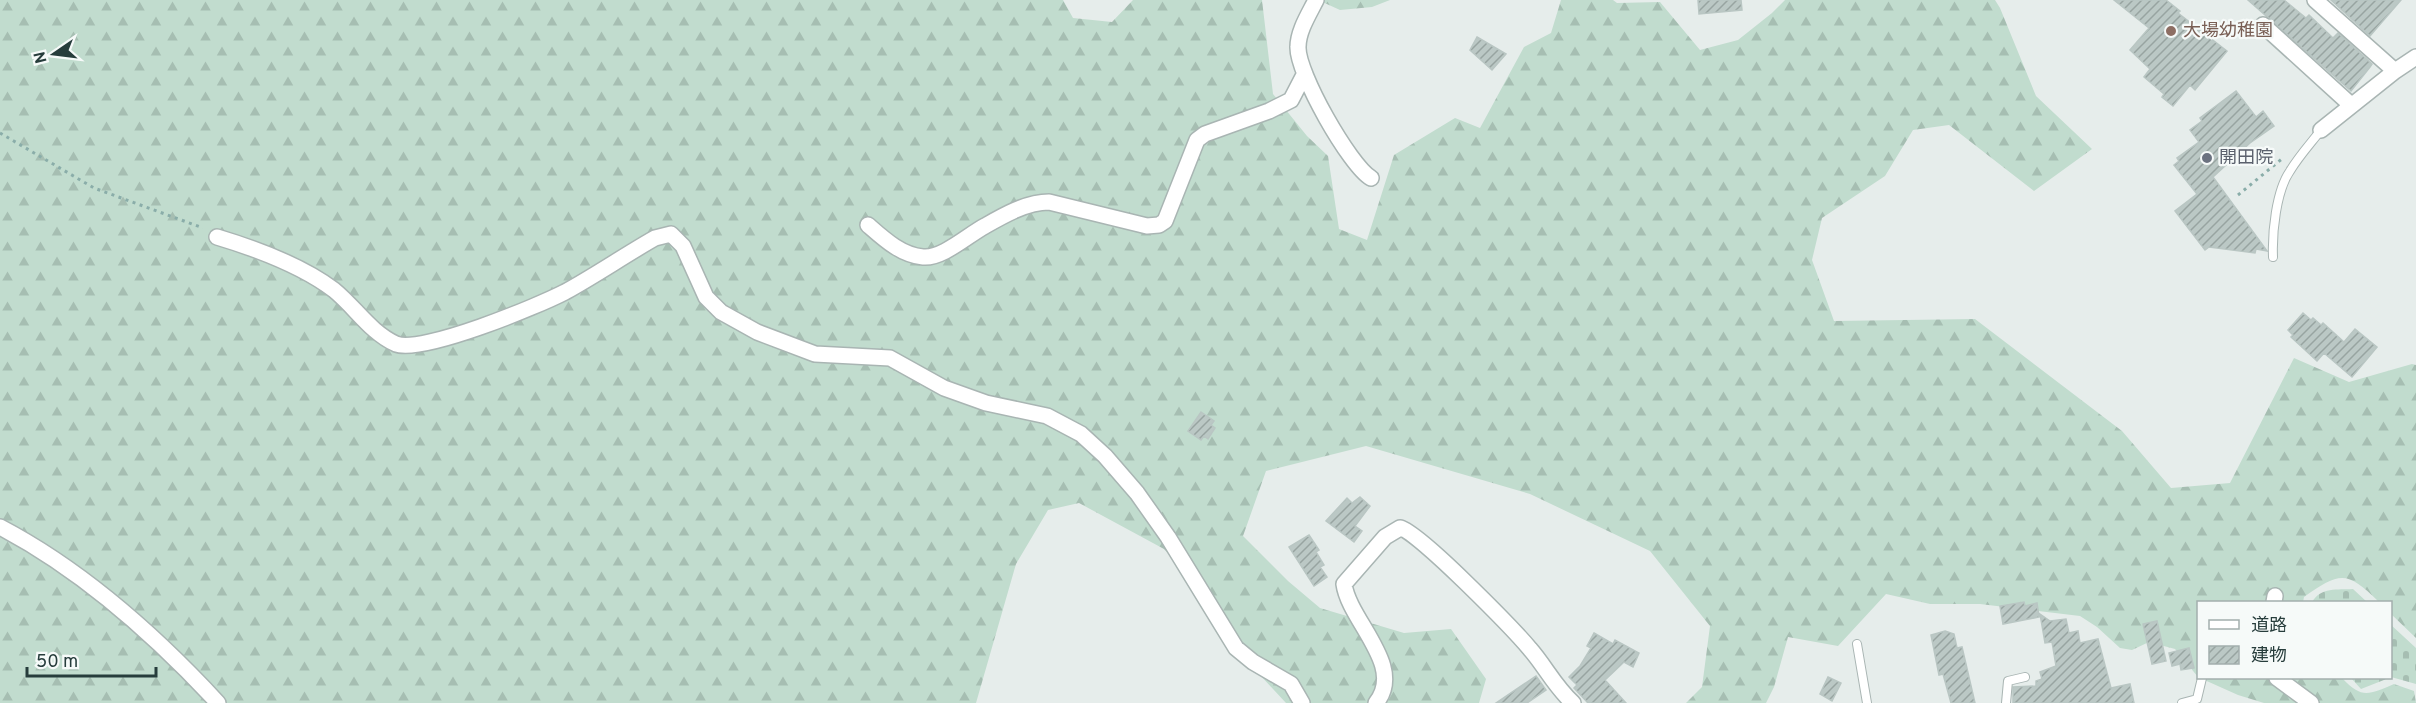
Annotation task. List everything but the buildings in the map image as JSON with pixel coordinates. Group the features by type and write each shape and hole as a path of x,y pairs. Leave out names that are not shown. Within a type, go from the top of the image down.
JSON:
{"street":[{"path":"1316,0 1298,44 1304,75 1341,142 1364,174 1371,178"},
{"path":"2315,0 2395,70"},
{"path":"2263,25 2351,105"},
{"path":"2321,130 2395,70 2416,57"},
{"path":"868,225 907,253 925,258 939,255 986,225 1038,202 1049,202 1147,226 1159,225 1165,221 1197,140 1205,134 1269,111 1291,100 1304,75"},
{"path":"218,237 261,253 314,278 344,299 386,338 404,346 443,339 519,312 563,293 656,238 671,234 683,246 706,297 721,312 757,332 815,354 890,358 944,388 986,403 1047,416 1081,434 1105,456 1137,493 1191,572 1236,648 1253,662 1282,676 1292,684 1302,703"},
{"path":"0,527 44,552 92,588 180,662 218,703"},
{"path":"1376,703 1385,688 1385,674 1371,640 1349,600 1344,584 1385,537 1396,529 1404,528 1426,545 1504,620 1530,649 1562,693 1573,703"},
{"path":"2278,679 2311,703"}],"lane":[{"path":"2273,257 2277,209 2285,180 2289,171 2321,130"},
{"path":"1857,644 1867,703"},
{"path":"2006,703 2008,681 2025,677"},
{"path":"2182,703 2198,699 2202,679"}],"path":[{"path":"0,133 94,188 187,221 218,237"},
{"path":"2238,195 2289,153"}],"green space":[{"path":"0,0 1063,0 1073,18 1112,22 1133,0 1262,0 1273,94 1307,136 1328,156 1339,229 1367,240 1394,155 1455,118 1480,128 1524,47 1551,33 1561,0 1613,0 1617,3 1660,2 1700,50 1738,40 1785,0 1995,0 2036,96 2092,149 2034,191 1949,125 1913,130 1885,176 1822,218 1812,260 1834,321 1975,319 2122,431 2171,488 2230,483 2294,358 2349,382 2412,364 2416,365 2416,638 2392,615 2392,601 2378,601 2359,584 2343,578 2327,582 2304,597 2303,601 2197,601 2197,676 2175,649 2149,642 2132,650 2120,648 2097,627 2080,616 1980,604 1930,604 1886,594 1838,646 1788,637 1774,687 1766,703 1686,703 1702,687 1710,626 1650,551 1530,494 1366,446 1266,471 1243,536 1288,581 1320,608 1404,633 1451,629 1486,679 1479,703 1286,703 1211,622 1184,571 1164,549 1079,503 1048,510 1016,564 976,703 0,703"},
{"path":"1318,0 1390,0 1372,7 1340,10"},
{"path":"2353,589 2366,601 2313,601 2320,594"},
{"path":"2392,626 2416,648 2416,684 2392,677"},
{"path":"2202,679 2343,679 2355,689 2366,693 2394,684 2414,691 2416,703 2264,703 2238,695"},
{"path":"2352,679 2386,679 2361,689"}],"place":[{"name":"大場幼稚園","path":"2171,31"},
{"name":"開田院","path":"2207,158"}]}
